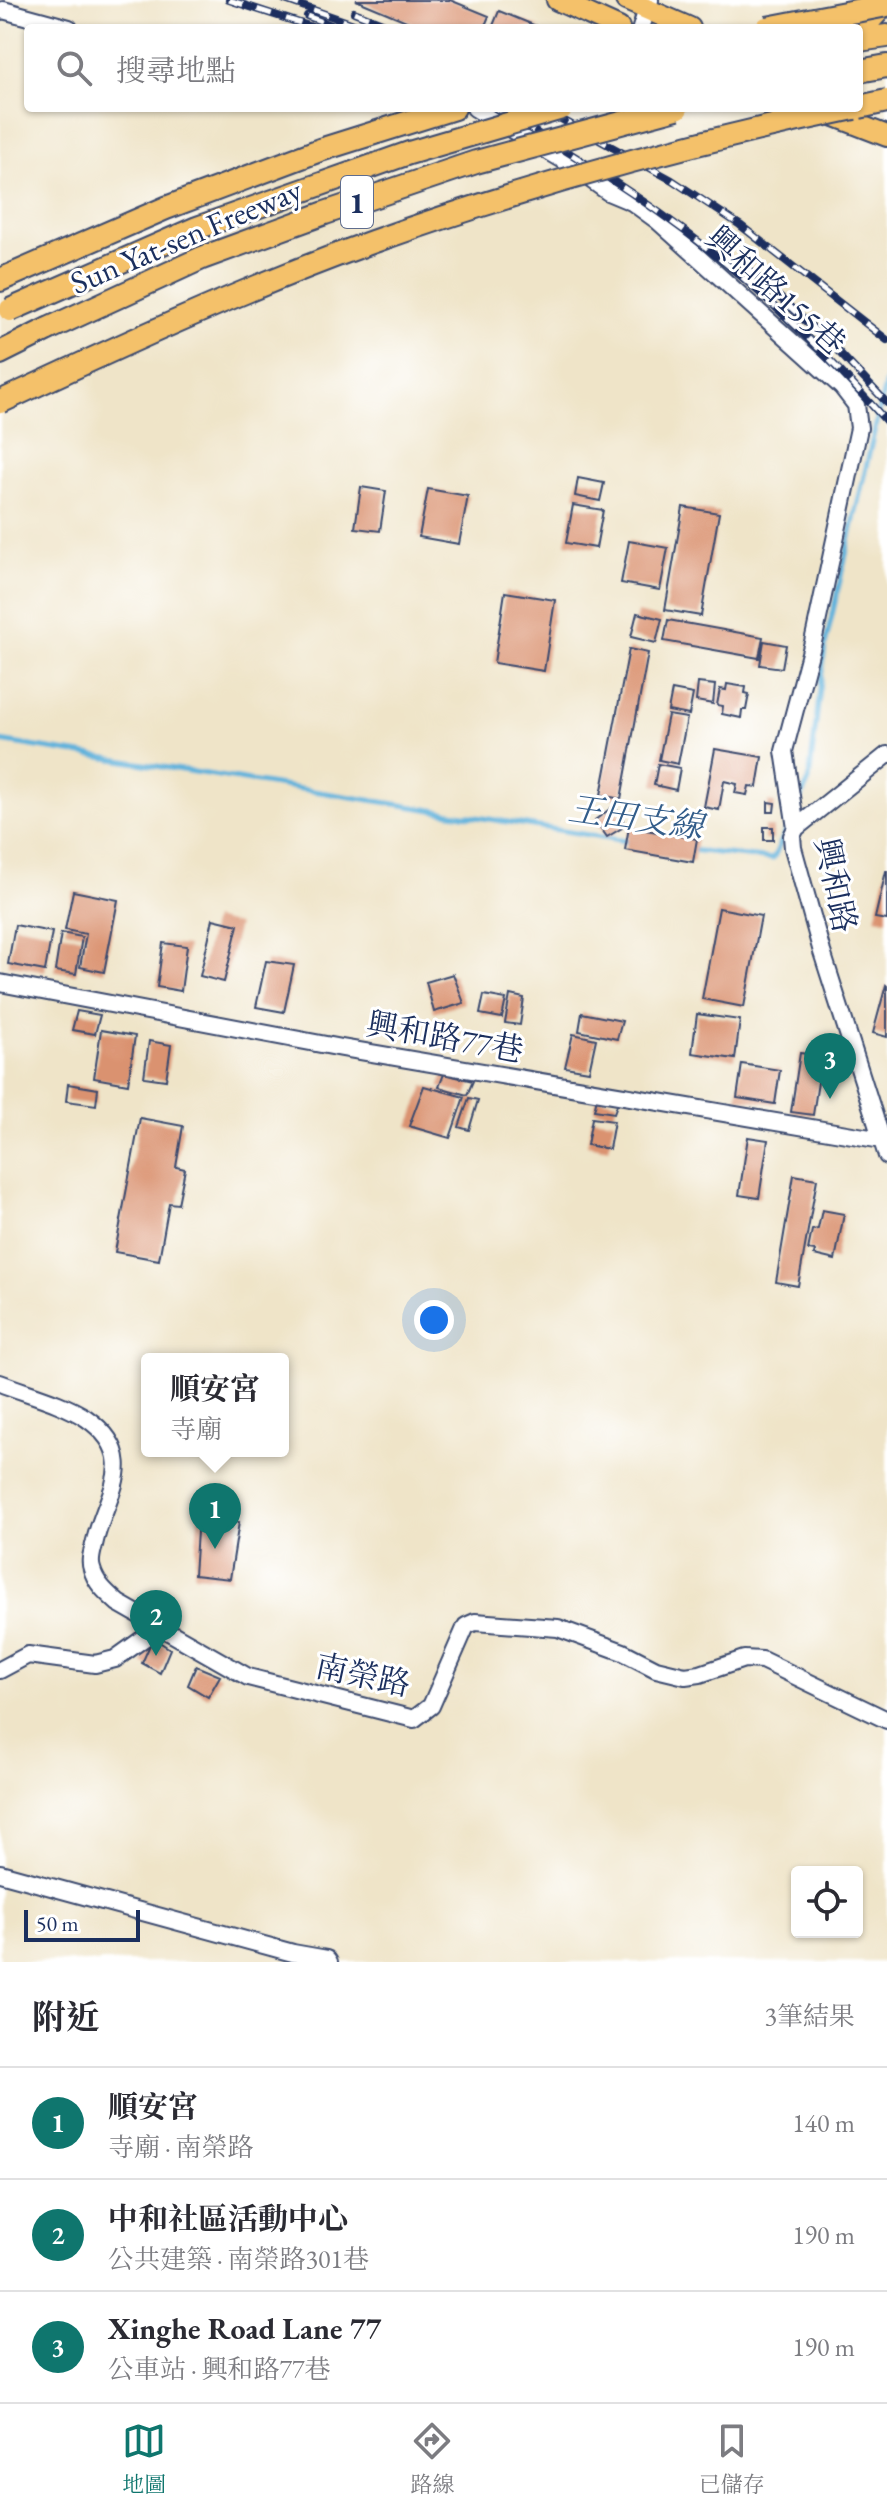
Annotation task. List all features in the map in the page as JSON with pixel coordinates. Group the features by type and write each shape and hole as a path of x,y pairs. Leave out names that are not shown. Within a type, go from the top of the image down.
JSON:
{"highway":[{"path":"786,24 887,3"},
{"path":"863,31 887,3"},
{"path":"863,39 887,36"},
{"path":"863,70 887,66"},
{"path":"863,107 887,101"},
{"name":"Sun Yat-sen Freeway","path":"0,280 166,208 320,150 441,112"},
{"name":"Sun Yat-sen Freeway","path":"0,315 197,228 409,153 548,112"},
{"name":"Sun Yat-sen Freeway","path":"0,353 202,258 325,213 476,162 662,112"},
{"path":"0,402 143,336 371,243 509,197 663,152 839,112"}],"main road":[{"path":"557,0 610,24"},
{"path":"626,0 646,12 679,24"},
{"path":"863,100 887,109"},
{"path":"828,112 887,136"}],"street":[{"path":"0,11 54,24"},
{"name":"興和路155巷","path":"482,112 565,161 608,192 632,202 658,221 783,332 842,387 856,405 859,428 813,642 784,751 796,827"},
{"name":"興和路","path":"884,1148 822,952 792,836 796,827 887,755"},
{"name":"興和路77巷","path":"0,983 884,1148"},
{"name":"南榮路","path":"0,1383 85,1418 107,1437 115,1453 118,1466 116,1484 91,1558 91,1569 101,1588 118,1603 248,1677 414,1719 431,1706 464,1628 475,1622 558,1628 623,1652 656,1669 685,1676 753,1657 887,1720"},
{"path":"0,1670 28,1655 95,1664 115,1659 161,1626"},
{"path":"0,1873 329,1962"}],"building":[{"path":"356,0 450,0 489,16 486,24 413,24"},
{"path":"499,11 531,24 494,24"},
{"path":"578,478 604,483 600,501 575,496"},
{"path":"361,487 386,491 380,531 355,528"},
{"path":"428,489 468,496 459,544 419,537"},
{"path":"573,505 603,510 596,548 566,543"},
{"path":"683,507 719,513 701,616 665,610"},
{"path":"629,541 668,548 660,590 621,583"},
{"path":"505,592 555,600 544,671 494,663"},
{"path":"637,613 662,619 656,643 631,637"},
{"path":"668,620 763,637 759,658 664,641"},
{"path":"764,641 786,645 782,668 760,665"},
{"path":"629,649 648,653 621,799 601,795"},
{"path":"698,683 715,685 713,704 696,701"},
{"path":"727,684 746,687 745,693 749,694 741,718 722,714 723,706 717,705 720,689 726,690"},
{"path":"672,690 693,694 689,715 668,711"},
{"path":"668,715 687,718 678,764 659,760"},
{"path":"715,749 762,757 757,787 749,786 747,795 735,793 737,784 724,781 719,810 704,807"},
{"path":"658,764 680,768 676,790 654,785"},
{"path":"768,802 775,803 774,812 768,812"},
{"path":"614,806 623,819 622,828 607,837 595,820"},
{"path":"629,827 697,839 693,862 625,850"},
{"path":"764,827 773,827 773,840 764,840"},
{"path":"887,871 887,920 875,918"},
{"path":"73,891 118,900 104,972 80,967 86,934 65,930"},
{"path":"719,908 761,916 744,1007 702,999"},
{"path":"213,919 238,925 224,982 200,976"},
{"path":"15,925 52,932 45,971 8,964"},
{"path":"61,933 82,937 76,974 55,971"},
{"path":"163,943 187,946 181,991 157,987"},
{"path":"266,961 294,965 284,1012 256,1007"},
{"path":"453,974 464,1003 434,1012 426,982"},
{"path":"887,986 887,1037 873,1033"},
{"path":"484,995 506,999 502,1018 480,1014"},
{"path":"510,995 524,998 520,1025 505,1023"},
{"path":"77,1011 100,1015 95,1034 72,1030"},
{"path":"582,1013 622,1021 617,1039 579,1031"},
{"path":"697,1014 740,1020 735,1059 692,1053"},
{"path":"101,1030 135,1036 128,1084 94,1078"},
{"path":"573,1034 596,1039 589,1071 565,1067"},
{"path":"149,1041 171,1045 166,1080 144,1077"},
{"path":"800,1053 822,1056 813,1115 791,1112"},
{"path":"742,1064 780,1070 775,1104 737,1098"},
{"path":"444,1074 473,1081 467,1095 439,1087"},
{"path":"68,1084 98,1089 96,1105 66,1101"},
{"path":"424,1086 464,1097 450,1138 409,1126"},
{"path":"469,1098 478,1100 469,1130 459,1127"},
{"path":"597,1098 618,1102 614,1113 594,1110"},
{"path":"140,1118 183,1126 176,1167 185,1169 178,1204 169,1203 159,1260 115,1252"},
{"path":"592,1118 614,1121 609,1149 587,1145"},
{"path":"748,1137 768,1140 759,1198 739,1195"},
{"path":"794,1175 817,1179 798,1286 776,1282"},
{"path":"822,1210 844,1214 835,1260 814,1255 815,1251 808,1250 812,1230 818,1229"},
{"path":"198,1517 239,1522 230,1579 194,1575"},
{"path":"153,1638 170,1649 160,1673 142,1663"},
{"path":"196,1666 220,1676 208,1697 188,1685"}],"waterway":[{"name":"王田支線","path":"798,804 809,781 825,646 887,376"},
{"name":"王田支線","path":"0,741 633,842"},
{"name":"王田支線","path":"690,850 773,859 791,820"}],"railway":[{"path":"229,0 303,24"},
{"path":"285,0 354,24"},
{"path":"354,12 385,24"},
{"path":"307,16 328,24"},
{"path":"502,112 604,175 708,249 801,331 887,422"},
{"path":"548,112 672,180 740,225 887,340"},
{"path":"741,262 836,349 887,403"}],"place":[{"name":"Xinghe Road Lane 77","path":"830,1099"},
{"name":"順安宮","path":"215,1549"},
{"name":"中和社區活動中心","path":"156,1656"}]}
